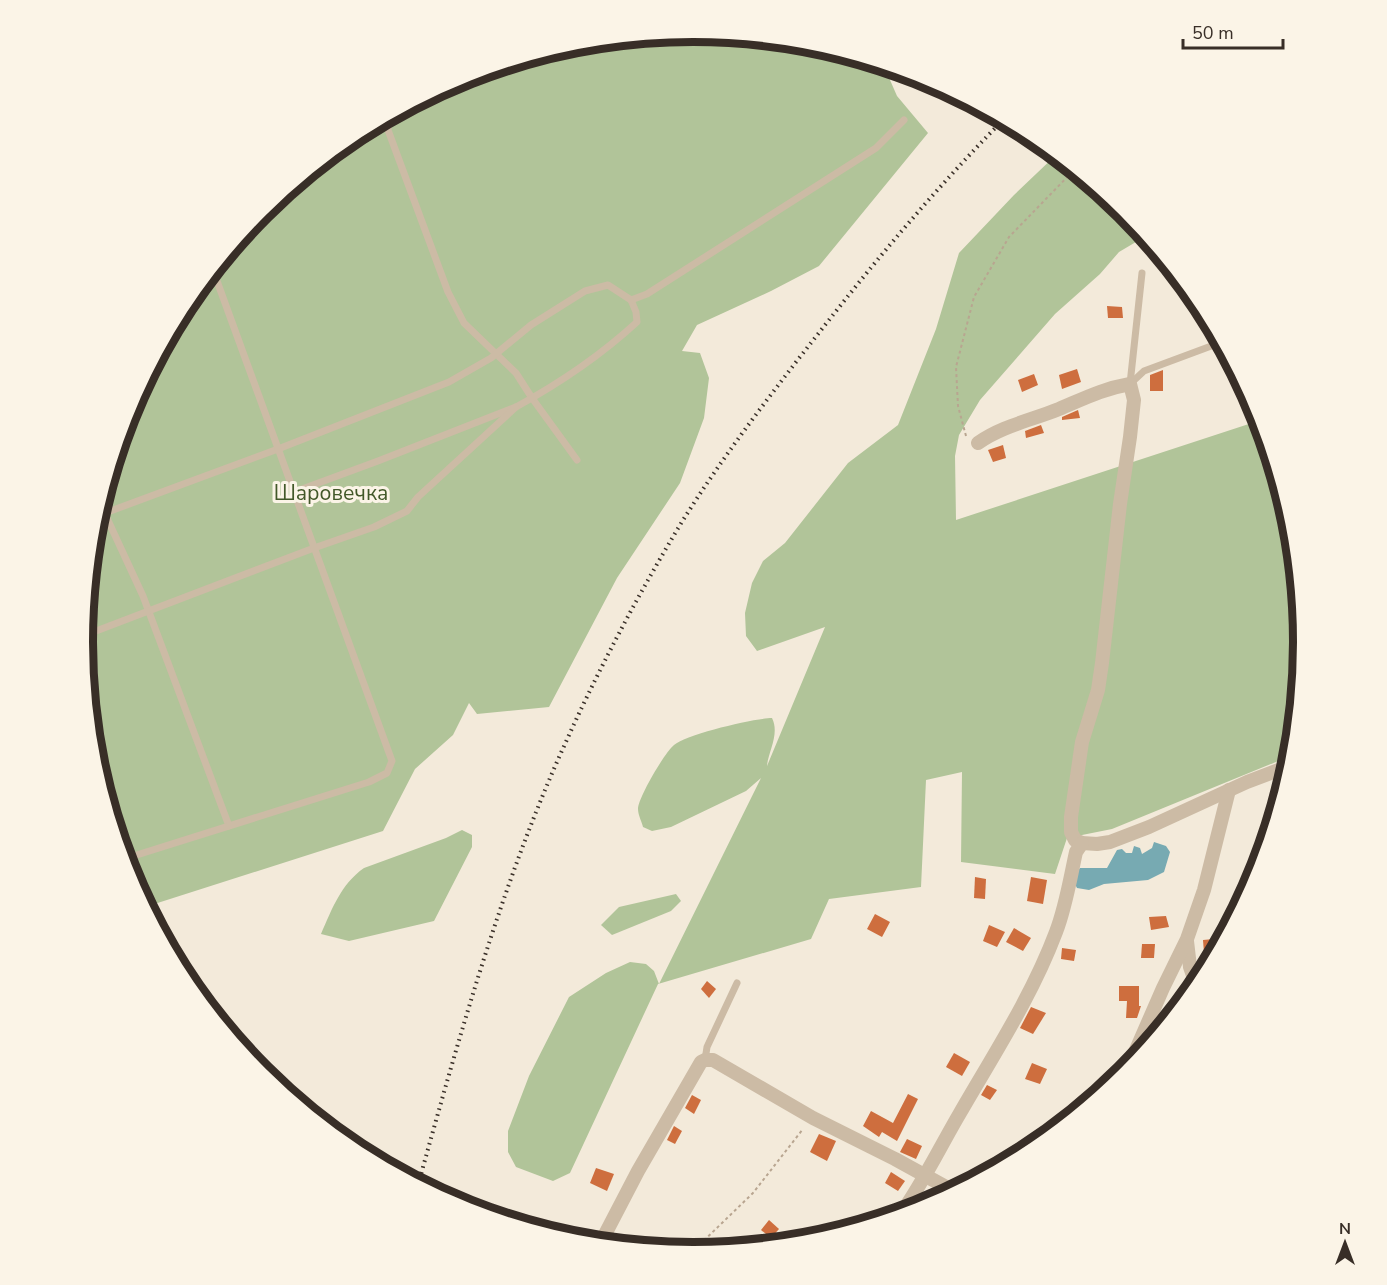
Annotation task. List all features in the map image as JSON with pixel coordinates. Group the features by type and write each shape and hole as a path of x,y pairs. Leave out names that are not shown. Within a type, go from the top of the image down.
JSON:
{"street":[{"path":"978,443 988,436 1100,390 1130,384 1134,400 1098,690 1082,742 1071,818 1071,832 1075,840 1097,844 1110,842 1280,770"},
{"path":"1138,1046 1187,939 1209,870 1229,790"},
{"path":"908,1203 996,1053 1045,956 1056,932 1076,852 1082,843"},
{"path":"1187,939 1193,976"},
{"path":"604,1236 700,1062 705,1060 713,1060 813,1118 946,1187"}],"lane":[{"path":"631,300 647,294 876,148 904,120"},
{"path":"388,125 388,130 448,292 464,323 516,373 577,460"},
{"path":"1130,384 1142,273"},
{"path":"133,856 369,782 387,773 392,761 216,278"},
{"path":"108,512 449,382 497,353 531,325 585,291 608,285 631,300 637,322 612,345 532,398 516,407 294,492"},
{"path":"1130,384 1144,371 1215,344"},
{"path":"93,632 374,527 407,511 418,498 516,407"},
{"path":"107,517 148,612 229,826"},
{"path":"705,1060 707,1047 736,983"}],"path":[{"path":"978,443 969,444 958,406 957,377 957,367 974,297 1009,237 1069,175"},
{"path":"702,1243 753,1193 813,1118"}],"green space":[{"name":"Шаровечка","path":"694,42 772,47 849,62 887,74 897,96 928,133 819,266 697,325 682,351 700,353 709,378 704,418 680,483 617,578 549,707 477,714 469,703 453,735 415,769 383,831 153,904 125,836 113,798 105,760 94,682 94,603 98,564 113,487 125,449 155,377 194,309 217,277 269,218 328,166 393,122 428,104 500,74 538,62 615,47"},
{"path":"1051,160 1089,191 1139,240 1119,252 1100,274 1055,314 980,400 959,435 955,456 956,520 1252,423 1274,487 1289,564 1293,603 1293,682 1282,759 1112,829 1067,838 1055,874 961,862 962,772 926,780 921,887 829,899 811,939 659,984 761,778 746,791 671,827 652,831 643,827 638,809 639,803 659,765 674,745 692,736 721,727 772,718 775,730 767,766 825,627 757,651 746,636 745,613 752,583 763,561 785,543 848,463 898,425 936,329 959,253"},
{"path":"462,830 472,835 472,847 434,921 349,941 321,934 343,889 364,868"},
{"path":"676,894 681,901 671,911 612,935 601,925 619,907"},
{"path":"630,962 646,964 654,971 659,984 570,1173 553,1181 516,1167 508,1152 508,1131 529,1076 569,997 606,973"}],"water":[{"path":"1154,842 1166,846 1170,852 1164,872 1148,880 1104,884 1089,890 1077,888 1075,878 1080,868 1107,868 1117,850 1122,849 1126,853 1132,853 1134,846 1140,848 1142,854 1152,848"}],"building":[{"path":"1107,306 1122,307 1123,318 1108,318"},
{"path":"1077,369 1081,382 1062,389 1059,375"},
{"path":"1163,370 1163,391 1150,391 1150,375"},
{"path":"1034,374 1038,385 1022,392 1018,380"},
{"path":"1078,410 1080,418 1062,420 1062,417"},
{"path":"1041,425 1044,433 1026,438 1025,431"},
{"path":"1003,445 1006,458 993,462 988,450"},
{"path":"975,877 986,879 985,899 974,898"},
{"path":"1031,877 1047,880 1043,904 1027,901"},
{"path":"875,914 890,922 882,937 867,929"},
{"path":"1166,916 1169,927 1151,930 1149,917"},
{"path":"989,925 1005,932 997,947 983,941"},
{"path":"1014,928 1031,938 1023,951 1006,942"},
{"path":"1216,939 1208,952 1204,953 1203,940"},
{"path":"1142,944 1155,944 1154,958 1141,958"},
{"path":"1062,948 1076,950 1074,961 1061,959"},
{"path":"707,981 716,989 709,998 701,989"},
{"path":"1119,986 1139,986 1139,1006 1141,1006 1137,1018 1126,1018 1127,1001 1119,1001"},
{"path":"1031,1007 1046,1013 1033,1034 1020,1028"},
{"path":"954,1053 970,1062 962,1076 946,1067"},
{"path":"1032,1063 1047,1069 1040,1084 1025,1079"},
{"path":"987,1085 997,1090 990,1100 981,1095"},
{"path":"908,1094 918,1099 897,1141 882,1132 879,1137 863,1126 871,1111 893,1123"},
{"path":"692,1095 701,1100 694,1114 685,1108"},
{"path":"674,1126 682,1131 675,1144 667,1140"},
{"path":"819,1134 836,1141 827,1161 810,1152"},
{"path":"907,1139 922,1146 916,1159 900,1152"},
{"path":"596,1168 614,1174 607,1191 590,1183"},
{"path":"891,1172 905,1181 898,1191 885,1183"},
{"path":"769,1220 779,1229 771,1238 761,1230"}],"railway":[{"path":"420,1177 491,936 526,838 575,722 643,589 697,499 790,370 892,242 998,125"}]}
